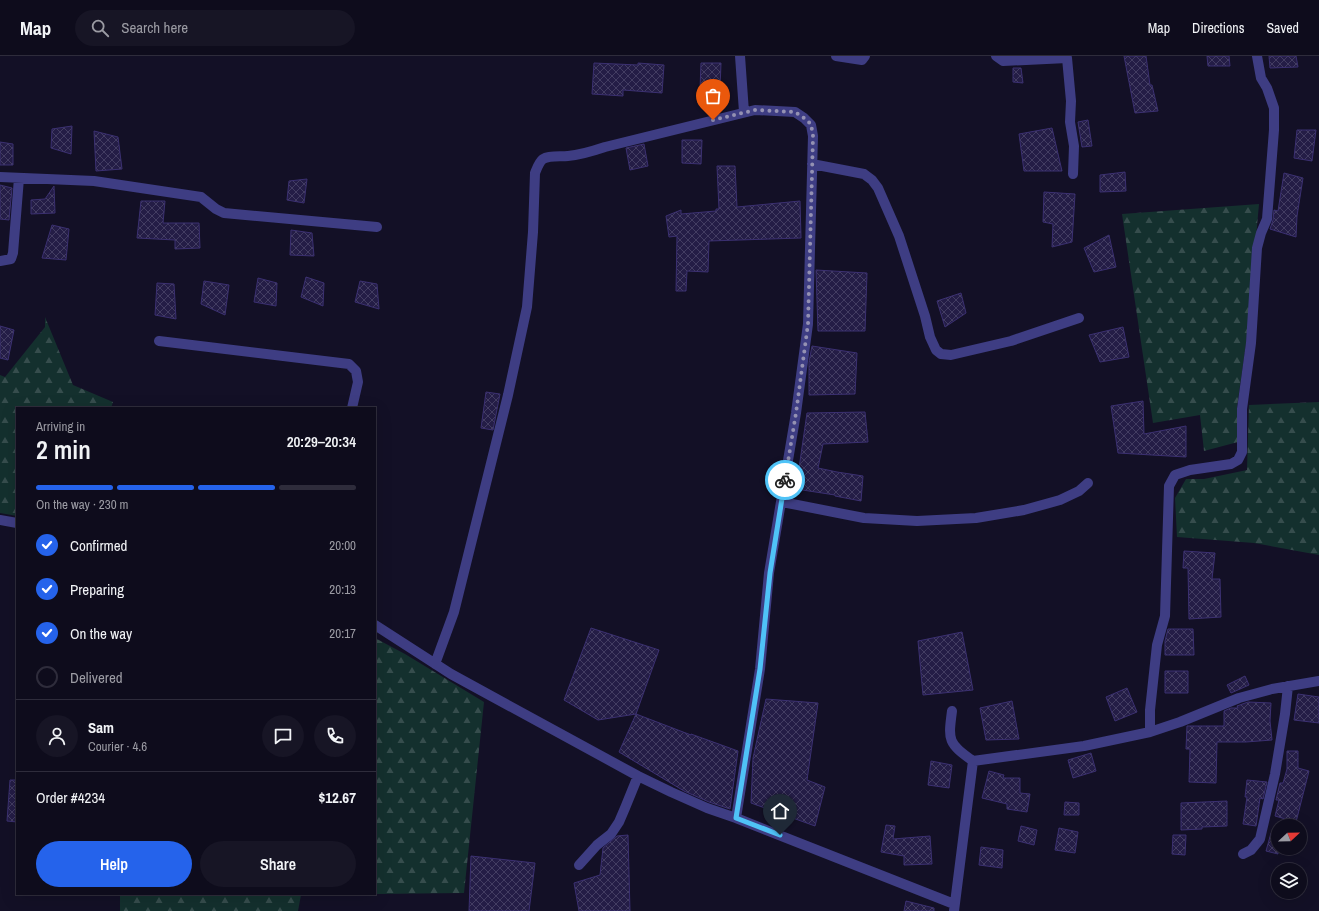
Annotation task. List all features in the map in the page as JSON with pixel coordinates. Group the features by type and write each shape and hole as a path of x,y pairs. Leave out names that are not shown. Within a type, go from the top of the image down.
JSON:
{"street":[{"path":"740,56 744,112"},
{"path":"836,56 862,60 865,56"},
{"path":"996,56 1003,60 1067,58 1071,101 1070,122 1074,146 1073,174"},
{"path":"1150,732 1150,710 1157,645 1165,616 1169,486 1175,475 1190,470 1231,464 1238,460 1242,452 1242,409 1251,344 1257,248 1267,219 1274,130 1274,108 1267,88 1261,78 1257,56"},
{"path":"435,664 454,612 508,394 525,314 533,232 535,173 538,164 548,158 590,152 744,112 755,110 795,112 811,124 813,136 808,324 796,413 770,573 760,669 736,818"},
{"path":"812,164 864,174 872,180 878,188 899,236 925,316 930,337 936,350 941,354 951,355 1012,342 1079,318"},
{"path":"0,177 94,181 201,197 216,209 224,213 377,227"},
{"path":"0,260 11,259 13,253 19,178"},
{"path":"159,341 349,364 356,371 358,382 352,407"},
{"path":"782,502 864,518 917,521 961,519 976,518 1031,508 1060,500 1079,491 1088,483"},
{"path":"0,520 16,523"},
{"path":"376,626 451,674 638,776 685,799 736,818 954,907 958,886 973,761"},
{"path":"952,711 950,727 951,742 956,749 973,761 1084,746 1150,732 1180,722 1239,698 1288,686 1319,681"},
{"path":"1242,854 1251,850 1260,839 1275,774 1288,686"},
{"path":"579,865 597,845 611,834 619,822 638,776"}],"green space":[{"path":"1259,204 1247,336 1237,407 1238,442 1204,451 1200,415 1153,423 1122,214"},
{"path":"45,317 73,385 113,402 111,407 16,407 16,516 0,513 0,375 5,377 45,327"},
{"path":"1319,402 1319,555 1254,543 1177,537 1175,498 1186,479 1204,479 1247,470 1249,405"},
{"path":"376,639 405,654 484,702 464,893 376,894"},
{"path":"120,895 301,895 298,911 120,911"}],"building":[{"path":"1124,56 1146,56 1150,85 1152,85 1158,111 1135,113"},
{"path":"1207,56 1229,56 1230,66 1208,66"},
{"path":"1269,56 1296,56 1298,67 1270,68"},
{"path":"594,63 638,65 638,63 664,65 662,93 623,90 623,96 592,94"},
{"path":"701,63 721,63 720,89 700,89"},
{"path":"1013,68 1021,68 1023,83 1013,82"},
{"path":"1088,120 1092,146 1082,147 1078,122"},
{"path":"72,126 71,154 51,148 52,129"},
{"path":"1052,128 1062,171 1024,171 1019,134"},
{"path":"1297,130 1316,130 1312,161 1294,158"},
{"path":"94,131 118,137 122,169 96,171"},
{"path":"682,140 702,140 701,164 682,163"},
{"path":"0,142 13,144 13,165 0,165"},
{"path":"644,144 648,166 630,170 626,148"},
{"path":"717,166 735,166 737,207 800,201 801,238 709,241 708,272 687,271 686,291 676,291 677,236 669,237 666,216 681,210 681,214 716,211 716,209 719,209"},
{"path":"1125,172 1126,191 1100,192 1100,175"},
{"path":"1284,173 1303,178 1297,216 1296,237 1270,229 1274,210 1278,211"},
{"path":"307,179 304,203 287,200 289,181"},
{"path":"0,185 12,188 9,220 0,219"},
{"path":"54,186 55,213 31,214 31,200 45,199"},
{"path":"1044,192 1075,194 1072,242 1052,247 1053,224 1043,222"},
{"path":"141,201 165,201 163,223 199,223 200,248 175,249 175,240 137,238"},
{"path":"52,225 69,229 66,260 42,258"},
{"path":"291,230 312,233 314,256 290,255"},
{"path":"1109,235 1116,267 1094,272 1084,248"},
{"path":"816,270 867,273 865,331 818,331"},
{"path":"306,277 324,283 323,306 301,297"},
{"path":"258,278 277,283 276,306 254,302"},
{"path":"204,281 229,285 225,315 201,304"},
{"path":"360,281 377,284 379,309 355,302"},
{"path":"157,283 174,284 176,319 155,315"},
{"path":"961,293 966,313 945,327 937,301"},
{"path":"0,326 14,330 8,360 0,358"},
{"path":"1123,327 1129,357 1100,362 1089,335"},
{"path":"812,346 857,353 855,394 809,395 809,362"},
{"path":"486,392 500,394 493,430 481,428"},
{"path":"1143,401 1144,434 1186,426 1186,457 1118,453 1111,406"},
{"path":"865,412 868,442 823,444 818,468 863,476 861,501 796,489 807,413"},
{"path":"1184,551 1215,553 1212,579 1220,579 1221,617 1189,619 1188,568 1183,568"},
{"path":"591,628 659,650 636,714 598,720 564,700"},
{"path":"1168,629 1193,629 1194,655 1165,655 1165,641"},
{"path":"962,632 973,690 923,695 918,641"},
{"path":"1165,671 1188,671 1188,693 1165,693"},
{"path":"1245,676 1249,685 1231,693 1227,685"},
{"path":"1127,688 1137,712 1115,721 1106,697"},
{"path":"1298,694 1319,697 1319,723 1294,720"},
{"path":"766,699 818,703 807,780 825,787 815,826 751,803 753,758"},
{"path":"1012,701 1019,739 986,740 980,708"},
{"path":"1248,702 1271,703 1270,721 1272,740 1217,742 1216,783 1189,782 1190,749 1186,749 1187,726 1224,726 1224,711 1231,708 1238,708 1237,706"},
{"path":"636,714 738,751 730,809 684,791 619,752"},
{"path":"1287,751 1298,751 1298,768 1309,771 1297,819 1286,819 1275,816 1279,800 1276,800 1280,783 1283,783 1287,769"},
{"path":"1091,753 1096,771 1073,778 1068,760"},
{"path":"931,761 952,765 949,788 928,785"},
{"path":"989,771 1004,775 1003,778 1020,778 1020,793 1030,794 1027,812 1007,809 1007,804 982,798"},
{"path":"10,780 16,780 16,822 7,821"},
{"path":"1247,780 1267,782 1263,799 1260,798 1256,826 1243,824 1247,797 1245,797"},
{"path":"1227,801 1227,826 1181,830 1181,803"},
{"path":"1065,802 1079,803 1079,815 1064,815"},
{"path":"886,825 895,826 893,839 930,836 932,864 904,865 904,856 881,852"},
{"path":"1021,826 1037,830 1034,845 1018,841"},
{"path":"1059,828 1078,832 1075,853 1055,850"},
{"path":"1271,833 1271,852 1266,851"},
{"path":"628,835 630,911 579,911 574,883 600,875 603,848 617,836"},
{"path":"1173,835 1186,835 1185,855 1172,854"},
{"path":"981,847 1003,850 1002,868 979,865"},
{"path":"471,856 535,863 529,911 469,911"},
{"path":"906,901 934,908 934,911 904,911"}],"way so far":[{"path":"713,120 744,112 766,110 795,112 811,124 813,136 808,324 785,480"}],"route":[{"path":"780,835 736,818 760,669 770,573 785,480"}]}
